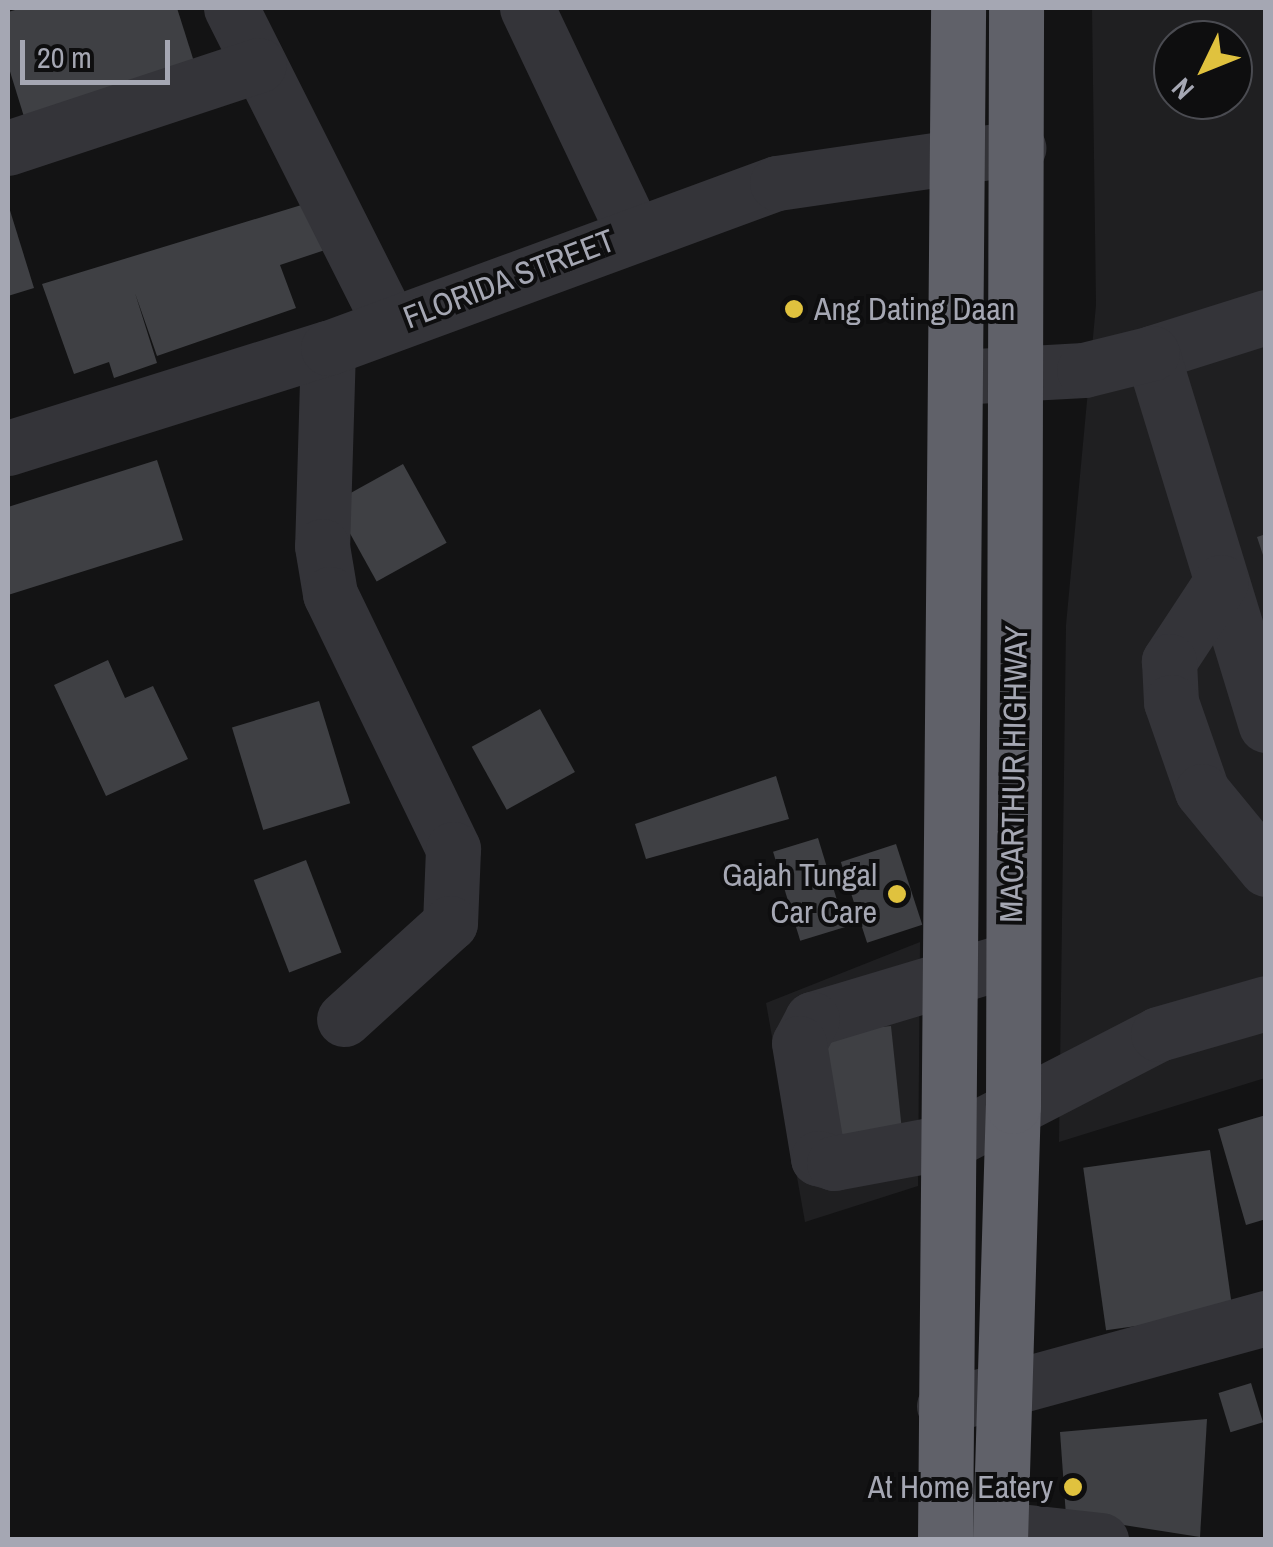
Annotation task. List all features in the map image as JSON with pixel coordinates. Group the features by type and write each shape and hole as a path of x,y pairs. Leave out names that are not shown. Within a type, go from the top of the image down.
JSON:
{"highway":[{"name":"MACARTHUR HIGHWAY","path":"958,8 954,154 953,976 944,1406 972,1532"},
{"name":"MACARTHUR HIGHWAY","path":"972,1532 1006,1396 1013,1106 1016,8"}],"street":[{"path":"231,8 390,324"},
{"path":"527,8 633,232"},
{"path":"8,148 259,64"},
{"name":"FLORIDA STREET","path":"8,448 328,348 633,232 778,183 954,154 1018,148"},
{"path":"956,377 1017,376 1152,353 1266,316"},
{"path":"328,348 322,546 330,594 453,849 450,923 344,1019"},
{"path":"1152,353 1266,725"},
{"path":"1221,582 1169,662 1170,702 1202,790 1256,837"},
{"path":"1012,960 812,1019 799,1043 818,1158 834,1163 951,1141 1158,1034 1266,1002"},
{"path":"944,1406 1006,1396 1266,1318"},
{"path":"972,1532 1101,1540"}],"shaded area":[{"path":"1092,8 1265,8 1265,1078 1059,1142 1066,625 1096,305"},
{"path":"920,942 918,1186 805,1222 766,1003"}],"building":[{"path":"22,8 177,8 196,68 25,120 8,65 8,12"},
{"path":"308,203 325,250 280,265 296,308 157,356 135,293 157,363 114,378 109,362 74,374 42,284"},
{"path":"8,204 34,288 8,296"},
{"path":"157,460 183,540 8,595 8,507"},
{"path":"403,464 447,543 377,582 333,503"},
{"path":"1266,534 1266,561 1265,561 1257,537"},
{"path":"108,660 125,698 153,686 188,759 106,796 54,685"},
{"path":"319,701 350,803 263,830 232,728"},
{"path":"540,709 575,772 507,810 472,747"},
{"path":"776,776 789,819 646,859 635,824"},
{"path":"818,838 845,927 800,941 773,852"},
{"path":"896,844 922,925 867,943 841,862"},
{"path":"306,860 341,952 289,972 254,880"},
{"path":"891,1026 903,1140 835,1147 823,1033"},
{"path":"1266,1115 1266,1219 1246,1225 1218,1129"},
{"path":"1210,1150 1233,1312 1106,1330 1083,1168"},
{"path":"1251,1383 1263,1422 1230,1432 1218,1393"},
{"path":"1207,1419 1200,1537 1066,1516 1060,1432"}],"place":[{"name":"Ang Dating Daan","path":"794,309"},
{"name":"Gajah Tungal Car Care","path":"897,894"},
{"name":"At Home Eatery","path":"1073,1487"}]}
